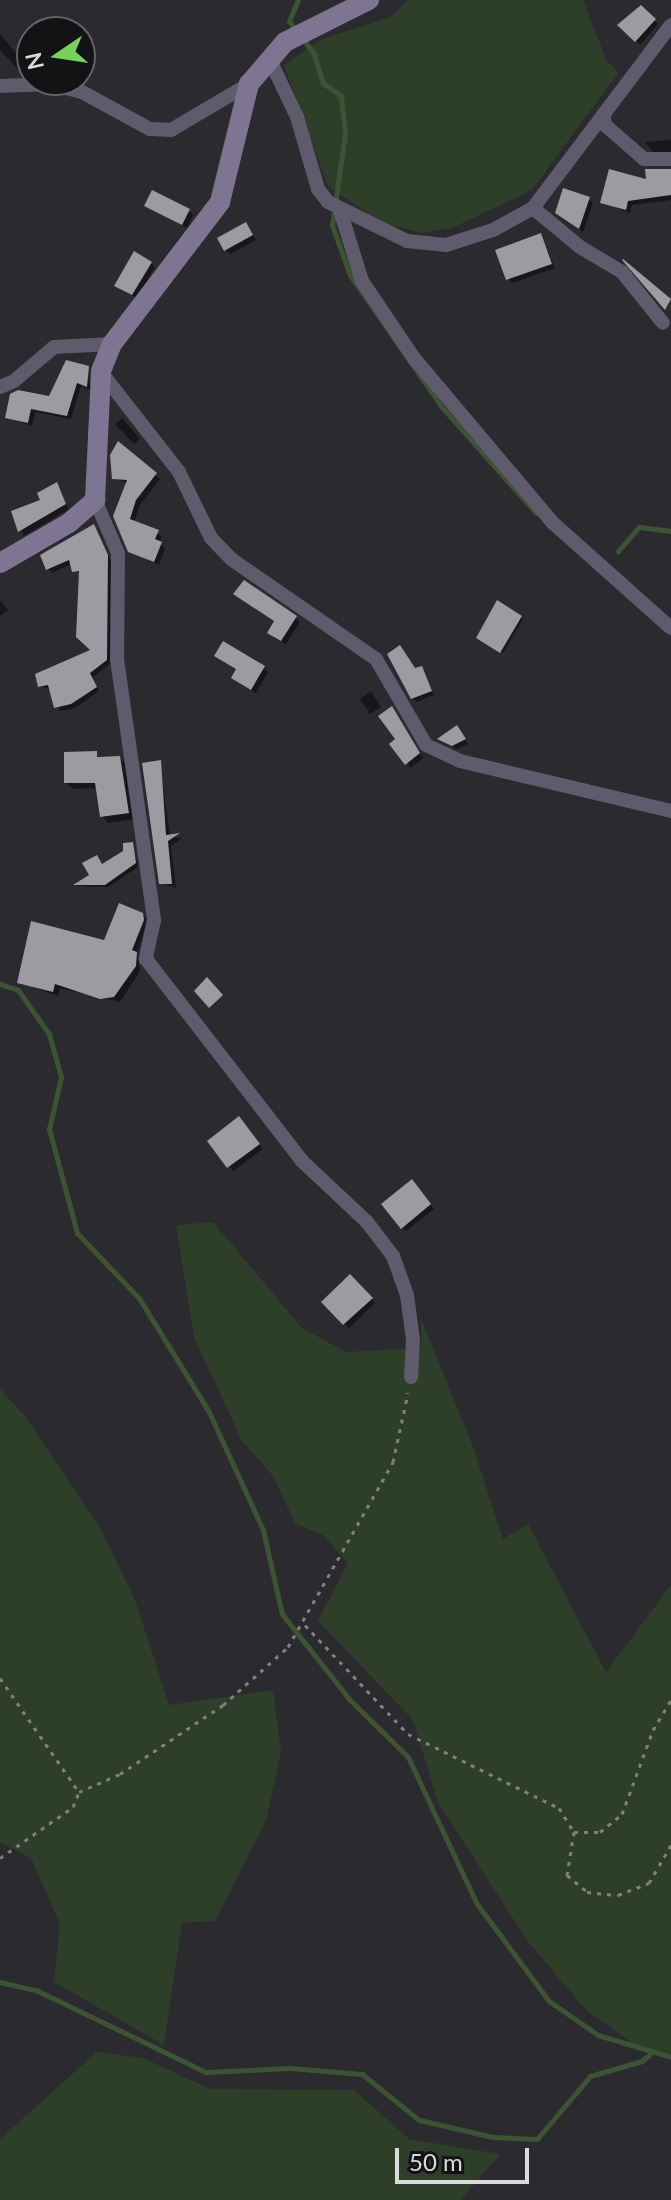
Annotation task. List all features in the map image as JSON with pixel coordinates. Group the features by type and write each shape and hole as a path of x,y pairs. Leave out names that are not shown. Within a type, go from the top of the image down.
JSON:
{"street":[{"path":"0,86 50,84 82,92 150,129 171,130 249,84 285,42 369,0"},
{"path":"269,58 297,117 318,189 334,206 407,241 446,245 493,230 533,208 671,25"},
{"path":"249,84 220,202 112,344 101,371 95,500 118,553 117,659 154,920 146,959 302,1161 367,1222 393,1256 411,1325 411,1377"},
{"path":"603,115 614,134 644,159 671,159"},
{"path":"334,206 362,281 414,358 553,523 671,628"},
{"path":"533,208 580,247 622,272 663,323"},
{"path":"0,387 14,381 54,347 112,344"},
{"path":"101,371 179,472 211,538 231,559 376,659 426,745 460,761 671,811"},
{"path":"0,563 69,523 95,500"}],"path":[{"path":"0,1858 73,1807 79,1792 120,1774 223,1705 260,1676 305,1625 393,1462 411,1377"},
{"path":"305,1625 408,1734 559,1808 574,1832 567,1875 587,1892 618,1895 649,1883 671,1845"},
{"path":"0,1678 79,1792"},
{"path":"574,1832 600,1832 622,1814 653,1730 671,1700"}],"green space":[{"path":"408,0 583,0 606,59 618,73 532,190 452,228 421,233 381,222 328,186 284,65 322,39 391,17"},
{"path":"213,1222 302,1328 346,1352 421,1348 421,1319 472,1444 503,1539 528,1524 606,1672 671,1585 671,2057 644,2051 587,2011 529,1943 438,1803 413,1720 318,1621 348,1563 323,1535 295,1523 273,1476 242,1441 194,1337 176,1225"},
{"path":"0,1389 25,1416 99,1526 135,1600 169,1705 273,1690 281,1751 266,1821 215,1921 182,1923 164,2045 54,1982 60,1924 31,1858 0,1842"},
{"path":"97,2052 143,2058 210,2089 354,2090 409,2139 500,2154 461,2200 0,2200 0,2139"}],"building":[{"path":"641,5 656,19 635,42 617,25"},
{"path":"609,169 646,179 645,169 671,169 671,195 628,201 626,210 600,203"},
{"path":"563,188 590,197 579,229 555,213"},
{"path":"152,190 190,209 182,225 144,206"},
{"path":"246,222 253,235 224,251 217,238"},
{"path":"541,233 552,264 506,280 495,250"},
{"path":"134,251 152,262 132,295 114,286"},
{"path":"622,260 671,299 665,310"},
{"path":"66,360 89,366 87,387 77,383 67,416 31,409 28,423 5,418 10,394 18,390 49,396"},
{"path":"118,441 157,473 136,500 130,519 159,530 155,539 162,542 154,562 128,552 113,516 127,480 112,479 110,455"},
{"path":"57,482 66,504 18,532 11,511 40,500 37,493"},
{"path":"94,524 108,555 107,660 90,673 97,687 71,704 54,708 48,685 38,687 35,674 90,650 76,637 79,571 72,572 69,560 46,570 40,555"},
{"path":"244,580 297,616 281,641 267,633 274,621 233,594"},
{"path":"497,600 522,616 500,653 476,638"},
{"path":"223,641 265,666 251,690 231,678 236,669 214,656"},
{"path":"400,645 415,668 422,666 432,691 411,699 387,654"},
{"path":"392,706 420,753 405,765 389,744 395,739 378,716"},
{"path":"457,725 466,739 452,746 437,739"},
{"path":"97,751 97,757 120,756 129,813 100,817 95,783 64,783 64,752"},
{"path":"161,760 166,835 180,833 168,841 172,884 159,884 142,763"},
{"path":"133,842 136,863 105,885 73,885 89,875 82,863 97,855 102,864 123,851 123,843"},
{"path":"119,903 143,913 144,920 132,950 137,952 136,966 114,997 100,999 55,984 53,992 17,983 31,921 104,940"},
{"path":"207,977 223,995 209,1008 194,991"},
{"path":"239,1116 260,1144 227,1168 207,1141"},
{"path":"412,1179 431,1204 401,1229 381,1204"},
{"path":"350,1274 373,1298 343,1325 321,1302"}],"waterway":[{"path":"296,30 289,21 298,0"},
{"path":"302,38 314,54 323,83 341,96 345,134 332,225 350,275 441,406 536,513"},
{"path":"618,551 639,527 671,531"},
{"path":"0,984 18,990 49,1034 61,1077 49,1129 77,1233 139,1298 209,1412 263,1530 282,1614 350,1700 408,1757 477,1904 549,2001 598,2035 671,2057"},
{"path":"0,1982 36,1990 206,2072 290,2068 362,2074 419,2120 493,2137 537,2139 590,2076 642,2061 650,2054"}]}
